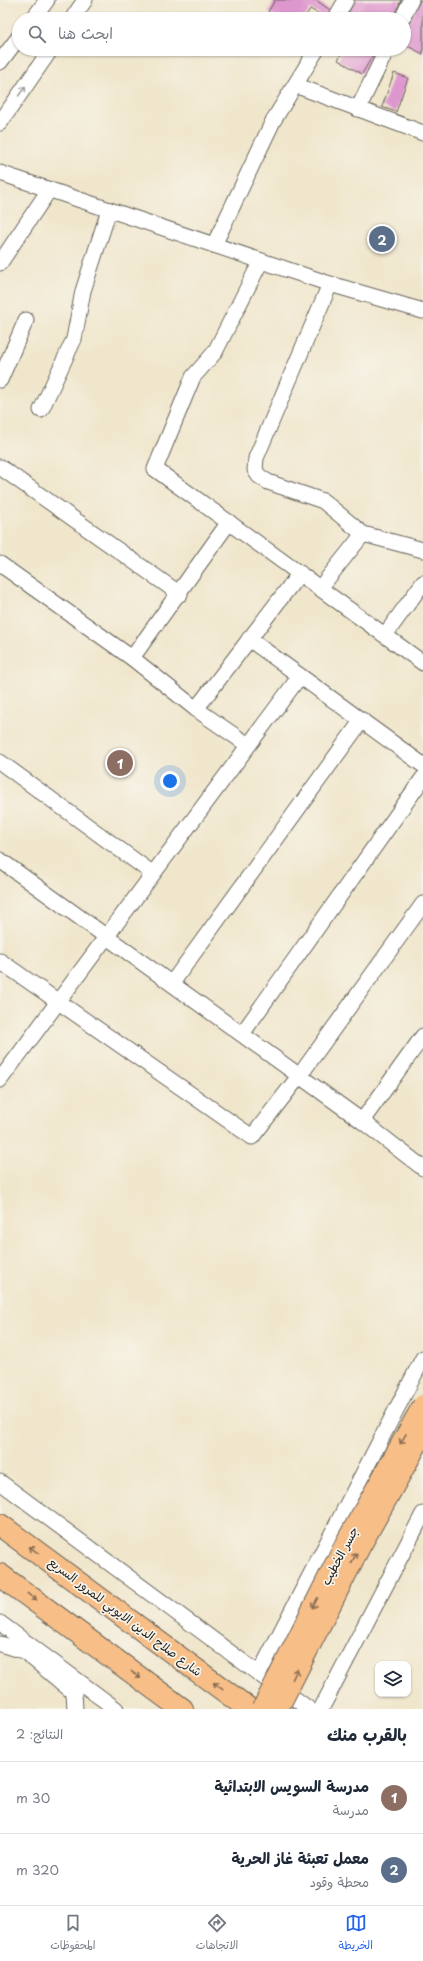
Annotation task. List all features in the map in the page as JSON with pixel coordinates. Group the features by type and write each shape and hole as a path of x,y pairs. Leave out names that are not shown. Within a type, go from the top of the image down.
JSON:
{"highway":[{"name":"شارع صلاح الدين الايوبي للمرور السريع","path":"0,1526 249,1709"},
{"path":"0,1574 182,1709"}],"main road":[{"name":"جسر الخطيب","path":"262,1709 343,1549 423,1405"},
{"name":"جسر الخطيب","path":"286,1704 359,1549 423,1434"}],"street":[{"path":"39,12 48,0"},
{"path":"77,12 85,0"},
{"path":"339,12 346,0"},
{"path":"405,12 411,0"},
{"path":"0,62 12,46"},
{"path":"0,123 46,56"},
{"path":"214,245 273,121 313,56"},
{"path":"358,109 384,56"},
{"path":"295,85 423,132"},
{"path":"0,173 330,284 423,310"},
{"path":"0,263 49,190"},
{"path":"41,410 74,339 83,291 109,210"},
{"path":"261,261 215,352 193,377 155,469 423,663"},
{"path":"330,284 256,458 255,470 259,476 268,482 323,501 363,534 423,550"},
{"path":"0,380 26,320"},
{"path":"0,467 180,594"},
{"path":"132,658 180,594 229,522"},
{"path":"320,588 363,534"},
{"path":"0,564 132,658 196,709 248,744"},
{"path":"196,709 300,574"},
{"path":"385,635 423,584"},
{"path":"249,640 423,764"},
{"path":"0,1080 57,1000 300,676"},
{"path":"172,983 362,720"},
{"path":"0,762 152,873"},
{"path":"242,1034 423,778"},
{"path":"0,860 362,1121 423,1168"},
{"path":"0,961 252,1137 300,1076 423,904"},
{"path":"362,1121 423,1036"},
{"path":"0,1482 263,1676 423,1358"},
{"path":"322,1709 423,1514"},
{"path":"0,1624 116,1709"},
{"path":"0,1644 24,1651 74,1693 75,1709"},
{"path":"286,1704 309,1709"}],"building":[{"path":"275,0 316,0 330,10 329,12 315,12 310,9 308,12 268,12"},
{"path":"355,0 401,0 396,12 349,12"},
{"path":"420,0 423,0 423,54 411,48 411,19"},
{"path":"340,56 372,56 362,74 338,60"},
{"path":"394,73 408,78 396,112 382,107"}],"place":[{"name":"معمل تعبئة غاز الحرية","path":"382,239"},
{"name":"مدرسة السويس الابتدائية","path":"120,763"}]}
